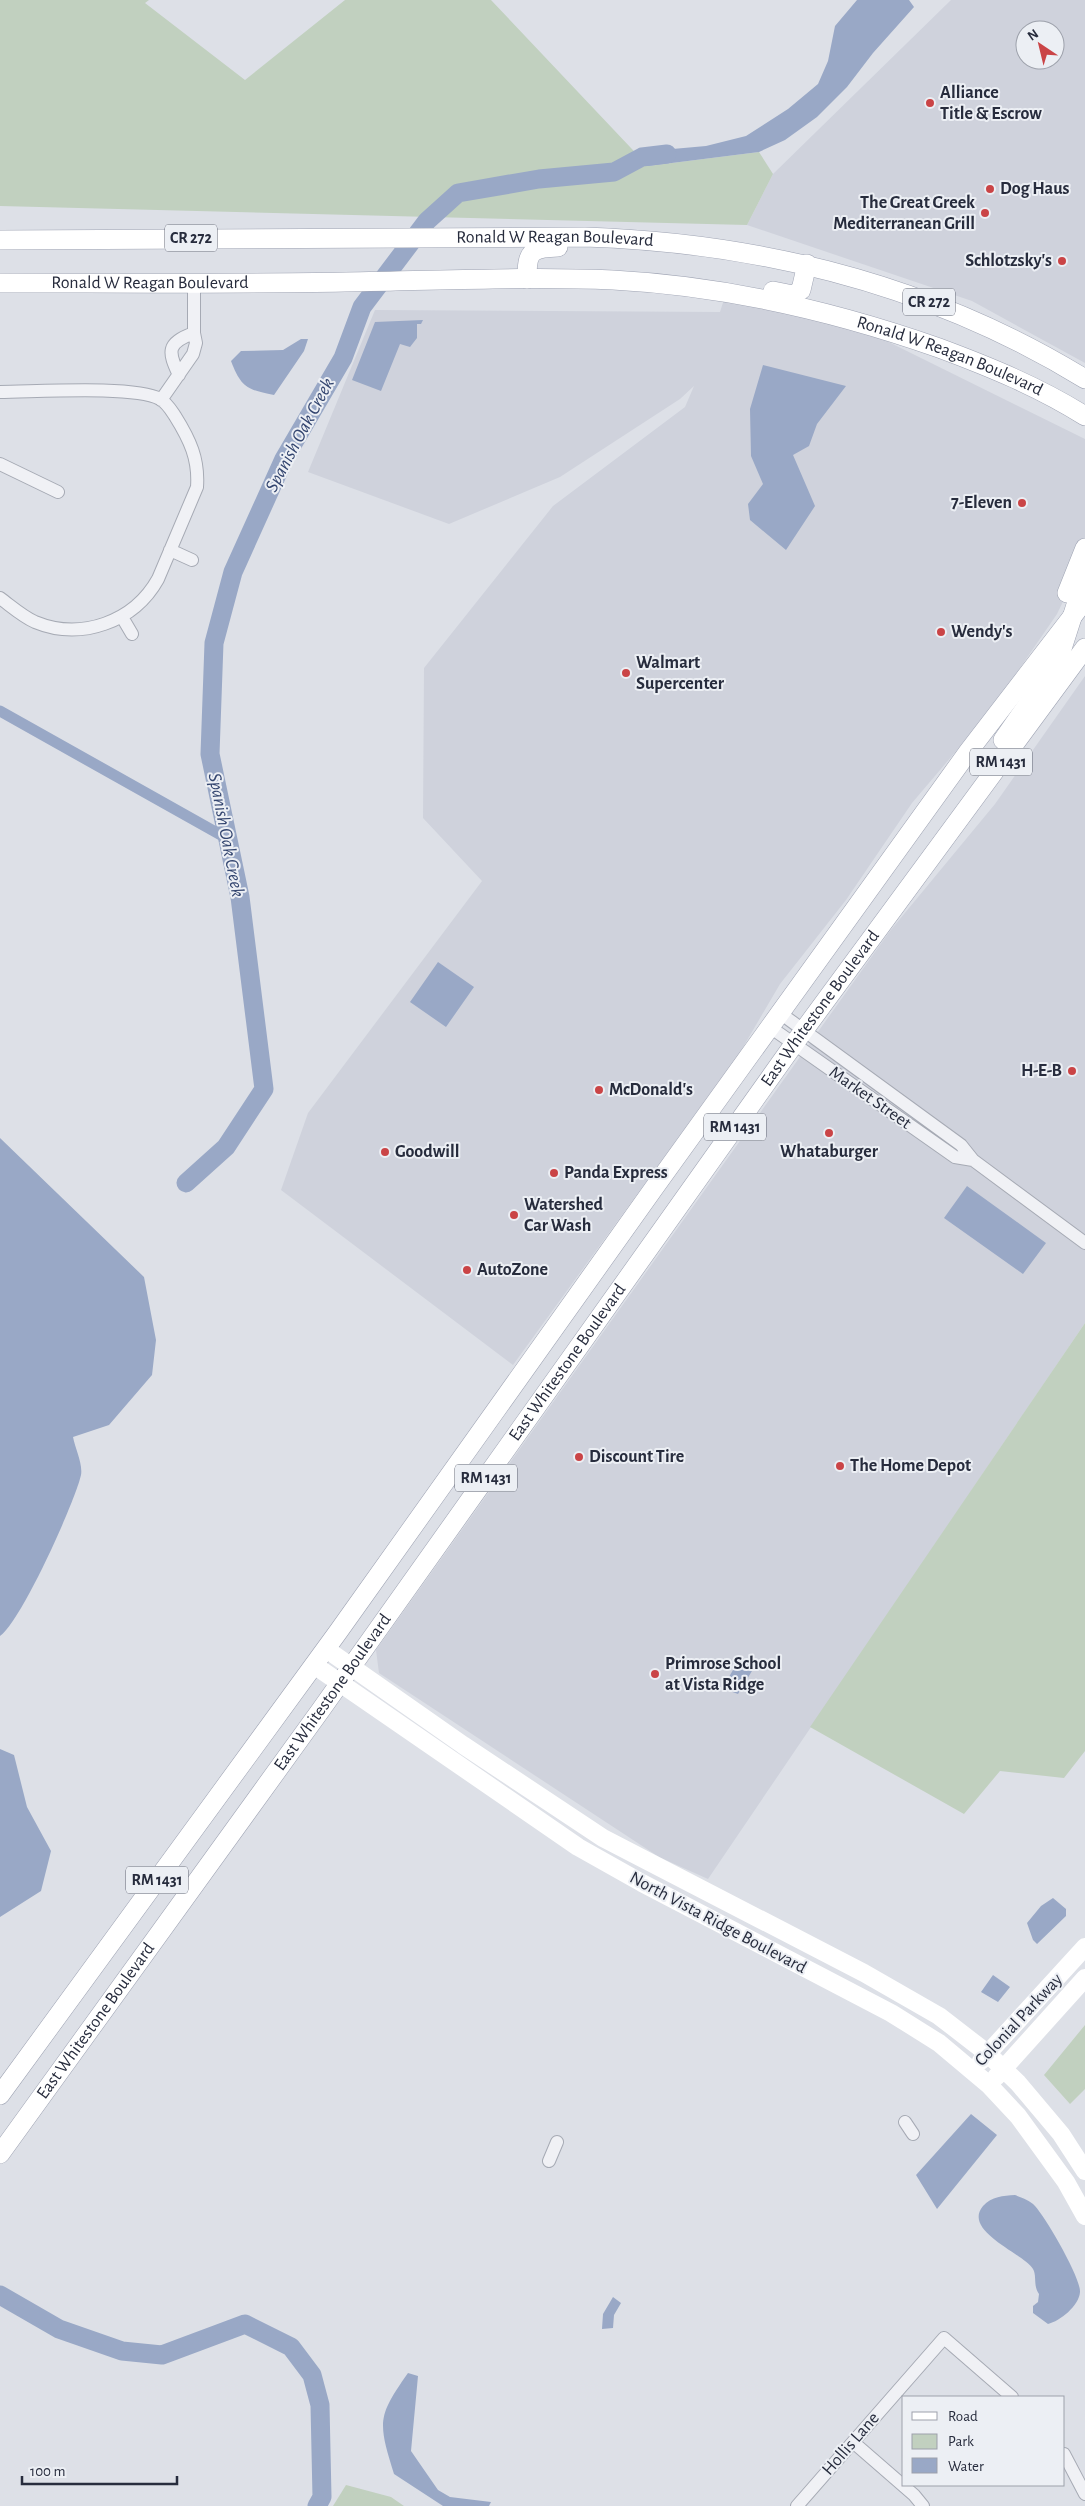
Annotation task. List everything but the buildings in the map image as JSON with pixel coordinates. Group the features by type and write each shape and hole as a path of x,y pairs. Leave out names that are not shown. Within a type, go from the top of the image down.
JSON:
{"main road":[{"name":"Ronald W Reagan Boulevard","path":"0,240 382,236 615,238 720,249 807,264 861,278 931,303 998,332 1085,379"},
{"path":"527,280 528,256 535,249 542,247 605,247 692,252 720,249"},
{"path":"559,279 606,272 641,273 742,285 793,295 801,290 807,264"},
{"name":"Ronald W Reagan Boulevard","path":"0,283 559,279 657,284 771,300 852,320 903,336 1025,382 1085,416"},
{"path":"1066,404 1085,427"},
{"path":"1055,640 1069,586 1085,548"},
{"path":"916,877 922,854 985,769 1022,710 1058,661 1074,617 1085,577"},
{"name":"East Whitestone Boulevard","path":"0,2095 326,1649 968,752 1074,617 1085,600"},
{"name":"East Whitestone Boulevard","path":"0,2154 341,1682 799,1037 1085,648"}],"street":[{"path":"161,400 193,354 196,343 194,333 194,283"},
{"path":"179,375 171,362 172,346 177,340 194,333"},
{"path":"0,392 134,392 161,400 172,412 192,445 198,472 197,487 151,591 139,604 122,617 105,624 83,629 63,629 35,622 0,598"},
{"path":"0,464 58,492"},
{"path":"170,550 192,560"},
{"path":"122,617 132,634"},
{"name":"Market Street","path":"775,1020 961,1145 973,1160 1085,1243"},
{"name":"Market Street","path":"775,1020 955,1157 973,1160"},
{"name":"North Vista Ridge Boulevard","path":"326,1649 471,1751 604,1838 870,1976 939,2016 988,2053 1004,2068 1062,2134 1085,2171"},
{"name":"North Vista Ridge Boulevard","path":"314,1665 341,1682 539,1822 578,1847 642,1883 891,2014 939,2043 988,2084 1018,2116 1045,2150 1085,2216"},
{"name":"Colonial Parkway","path":"972,2070 1085,1947"},
{"name":"Colonial Parkway","path":"988,2084 1085,1978"},
{"path":"905,2122 913,2134"},
{"path":"550,2161 557,2142"},
{"name":"Hollis Lane","path":"797,2506 944,2338 1011,2396"},
{"path":"853,2442 902,2485"},
{"path":"1065,2456 1085,2494"},
{"path":"904,2486 923,2506"}],"shaded area":[{"path":"951,0 1085,0 1085,363 972,301 747,225 773,174"},
{"path":"726,293 824,310 1085,439 1085,556 1057,614 991,710 912,803 846,900 780,984 739,1054 513,1365 281,1190 308,1113 482,881 423,818 424,668 553,506 685,407 694,386 680,399 560,477 449,524 308,472 375,310 720,312"},
{"path":"1085,676 1085,1323 708,1879 659,1857 379,1673 376,1650 890,931 995,804"}],"green space":[{"path":"0,0 149,0 145,3 245,80 345,0 491,0 648,166 759,152 773,174 747,225 0,206"},
{"path":"1085,1323 1085,1751 1064,1778 1000,1771 964,1814 810,1727"},
{"path":"1085,2025 1085,2089 1070,2104 1044,2075"},
{"path":"346,2485 391,2497 404,2506 333,2506"}],"water":[{"path":"857,0 909,0 914,7 873,53 847,87 817,117 785,140 759,152 648,166 639,152 706,146 746,136 788,109 818,84 828,61 835,26"},
{"path":"423,320 421,324 417,324 417,338 410,347 400,344 381,391 352,380 375,322"},
{"path":"301,339 308,339 304,351 274,395 251,389 238,377 231,361 241,351 283,350"},
{"path":"763,365 846,386 817,424 809,446 793,455 815,506 786,550 750,520 748,504 763,484 751,456 750,409"},
{"path":"438,962 474,987 446,1027 410,1002"},
{"path":"0,1138 144,1277 156,1340 152,1375 109,1425 73,1437 81,1471 77,1489 46,1560 21,1609 0,1636"},
{"path":"967,1186 1046,1243 1023,1274 944,1218"},
{"path":"740,1658 753,1661 755,1666 738,1694 727,1690 726,1682"},
{"path":"0,1749 14,1755 27,1807 51,1851 41,1891 0,1917"},
{"path":"1053,1898 1066,1909 1066,1916 1037,1944 1033,1940 1027,1923 1041,1906"},
{"path":"993,1975 1010,1987 998,2002 981,1992"},
{"path":"971,2114 997,2135 937,2209 916,2175"},
{"path":"1015,2195 1031,2202 1040,2213 1062,2248 1079,2285 1079,2297 1073,2307 1063,2316 1048,2324 1033,2313 1033,2306 1038,2302 1039,2294 1036,2288 1033,2269 996,2241 981,2224 979,2215 986,2203 998,2197"},
{"path":"0,2288 24,2309 0,2300"},
{"path":"613,2297 621,2303 614,2315 613,2328 602,2329 603,2314"},
{"path":"408,2373 418,2376 411,2451 438,2490 450,2497 491,2502 489,2506 443,2506 394,2474 385,2442 383,2420 390,2400"}],"waterway":[{"name":"Spanish Oak Creek","path":"186,1183 226,1147 264,1089 240,897 210,754 214,643 233,572 284,459 343,358 362,307 427,221 458,193 539,179 614,172 642,157 667,154"},
{"path":"0,711 228,839"},
{"name":"Spanish Oak Creek","path":"0,2295 59,2329 122,2351 162,2355 245,2324 291,2347 312,2375 320,2405 322,2497 317,2506"}],"place":[{"name":"Alliance Title & Escrow","path":"930,103"},
{"name":"Dog Haus","path":"990,189"},
{"name":"The Great Greek Mediterranean Grill","path":"985,213"},
{"name":"Schlotzsky's","path":"1062,261"},
{"name":"7-Eleven","path":"1022,503"},
{"name":"Wendy's","path":"941,632"},
{"name":"Walmart Supercenter","path":"626,673"},
{"name":"H-E-B","path":"1072,1071"},
{"name":"McDonald's","path":"599,1090"},
{"name":"Whataburger","path":"829,1133"},
{"name":"Goodwill","path":"385,1152"},
{"name":"Panda Express","path":"554,1173"},
{"name":"Watershed Car Wash","path":"514,1215"},
{"name":"AutoZone","path":"467,1270"},
{"name":"Discount Tire","path":"579,1457"},
{"name":"The Home Depot","path":"840,1466"},
{"name":"Primrose School at Vista Ridge","path":"655,1674"}]}
